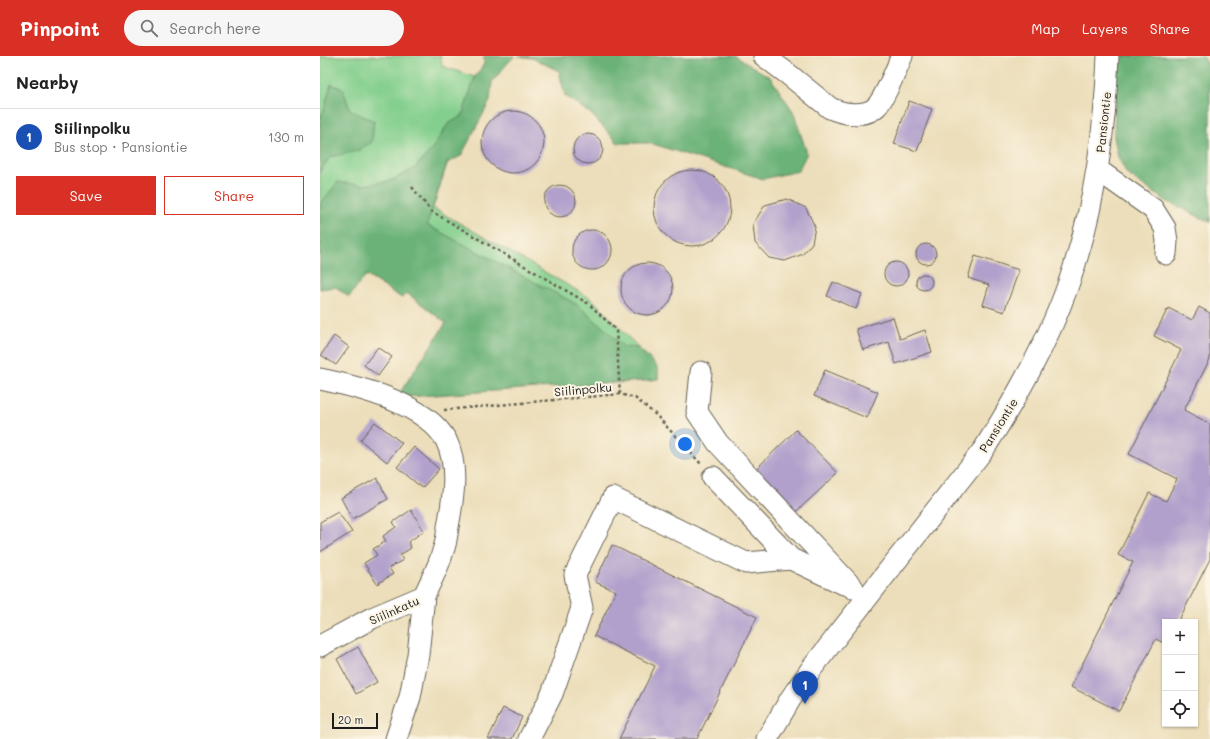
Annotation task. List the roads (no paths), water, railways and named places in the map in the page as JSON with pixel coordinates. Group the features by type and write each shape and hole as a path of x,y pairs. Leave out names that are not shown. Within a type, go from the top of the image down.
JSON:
{"street":[{"path":"764,56 830,108 838,112 850,114 866,113 877,106 888,87 902,56"},
{"name":"Pansiontie","path":"767,739 791,698 860,594 984,449 1006,414 1029,371 1067,288 1080,248 1098,170 1107,97 1108,56"},
{"path":"1098,170 1153,209 1165,228 1167,241 1166,254"},
{"path":"701,372 697,412 718,443 860,594"},
{"name":"Siilinkatu","path":"320,379 350,385 389,398 422,414 445,440 453,468 454,486 452,509 443,551 424,596 372,618 320,646"},
{"path":"713,477 791,559 860,594"},
{"path":"529,739 552,694 582,608 575,575 613,498 746,563 791,559"},
{"path":"396,739 410,697 418,655 424,596"}],"place":[{"name":"Siilinpolku","path":"805,704"}]}
